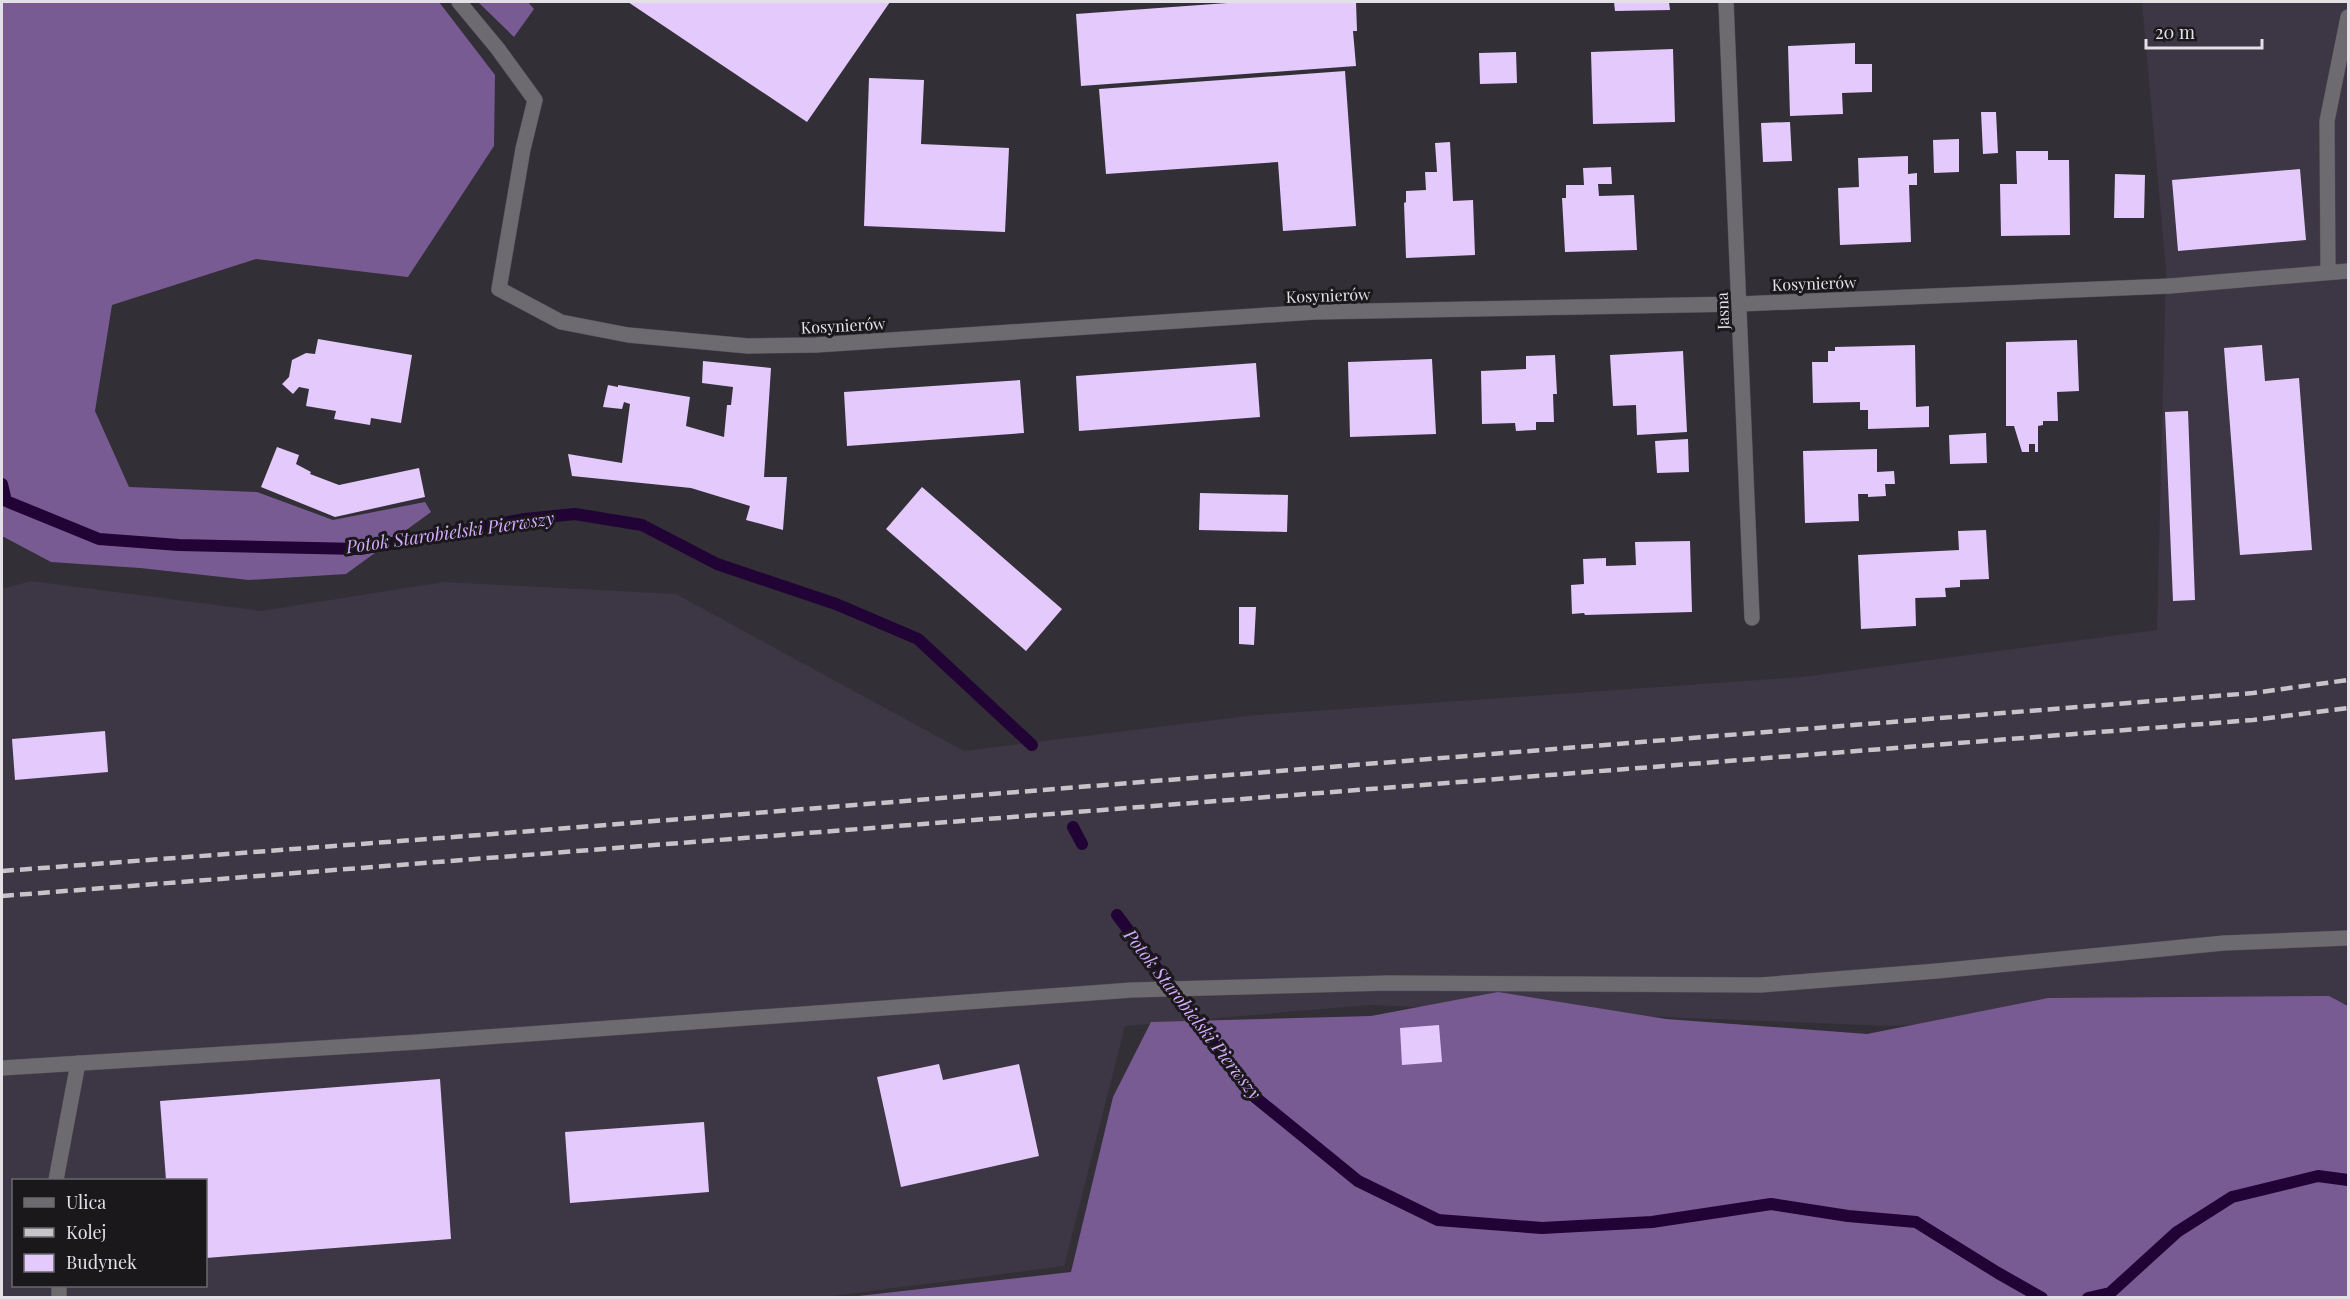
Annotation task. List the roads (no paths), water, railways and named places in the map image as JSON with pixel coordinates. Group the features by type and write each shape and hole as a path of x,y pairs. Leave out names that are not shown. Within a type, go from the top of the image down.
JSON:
{"street":[{"name":"Kosynierów","path":"459,2 498,49 535,100 523,149 499,289 561,322 628,335 748,346 816,345 1315,312 1740,304 2170,286 2349,271"},
{"name":"Jasna","path":"1726,2 1752,618"},
{"path":"2328,272 2327,121 2349,17"},
{"path":"2,1068 418,1042 1132,990 1388,982 1761,985 1937,971 2224,943 2349,938"},
{"path":"56,1179 78,1063"}],"waterway":[{"name":"Potok Starobielski Pierwszy","path":"2,484 6,501 99,539 179,545 360,549 525,519 575,514 642,525 717,564 836,604 918,639 1032,745"},
{"name":"Potok Starobielski Pierwszy","path":"1073,827 1082,844"},
{"name":"Potok Starobielski Pierwszy","path":"1117,915 1250,1093 1358,1181 1438,1220 1542,1228 1652,1222 1771,1204 1848,1216 1916,1222 2042,1298"},
{"name":"Potok Starobielski Pierwszy","path":"2088,1298 2110,1293 2177,1232 2232,1197 2318,1176 2348,1180"}],"railway":[{"path":"2,871 493,834 2253,693 2348,680"},
{"path":"2,896 2253,720 2348,708"}]}
